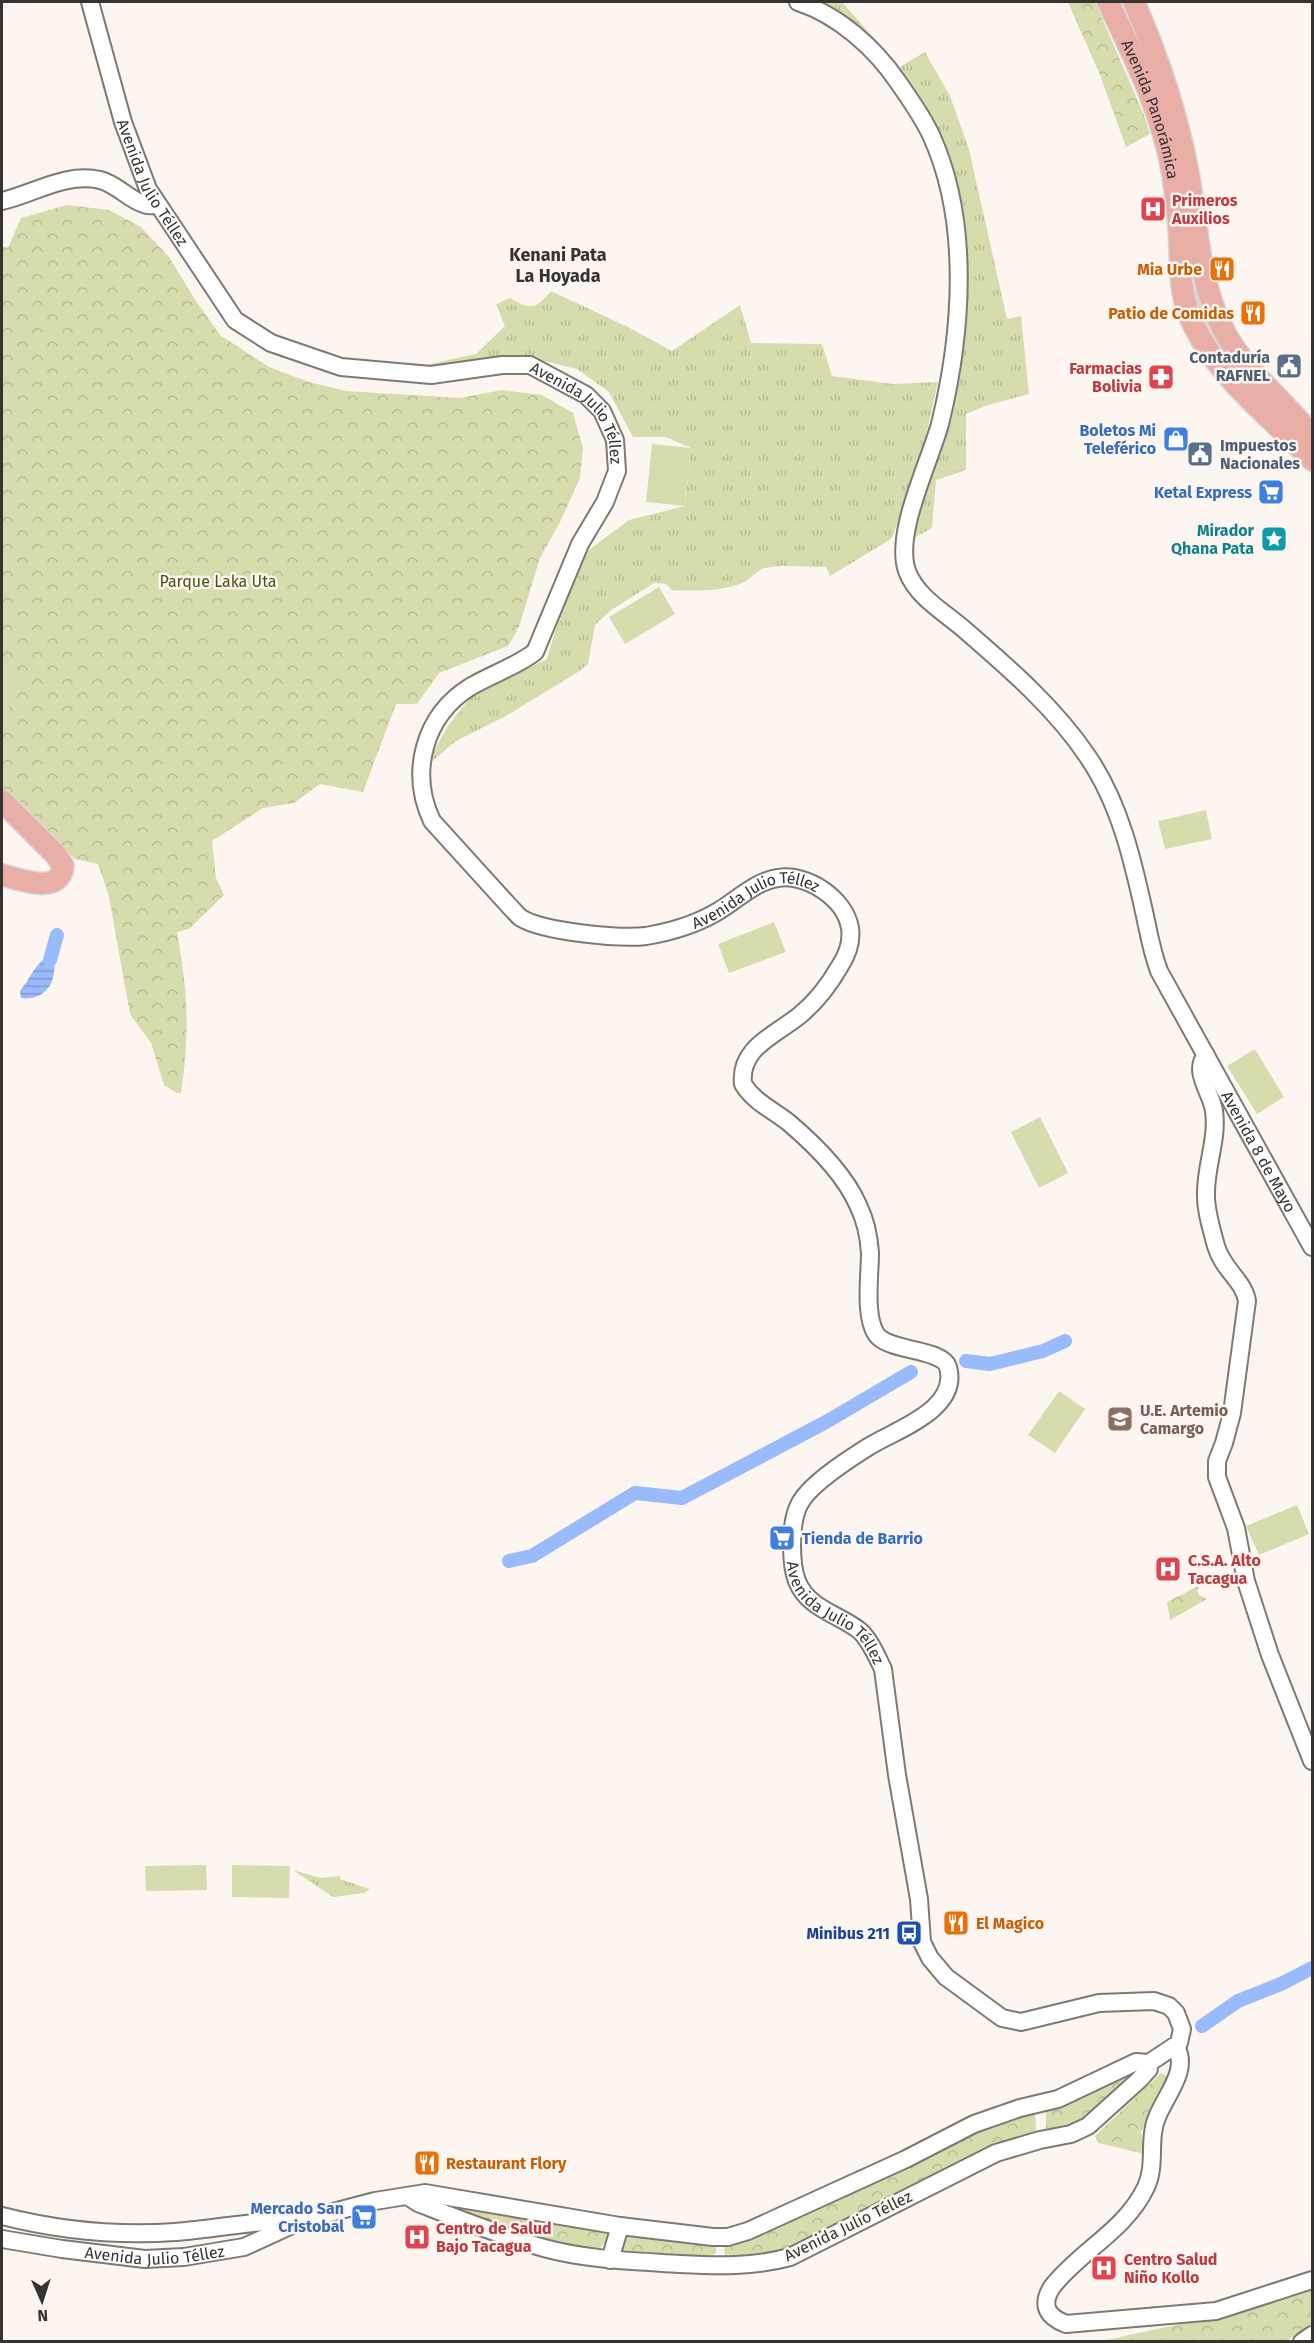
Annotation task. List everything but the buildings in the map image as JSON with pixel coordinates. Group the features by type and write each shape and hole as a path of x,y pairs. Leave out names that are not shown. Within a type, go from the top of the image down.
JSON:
{"main road":[{"name":"Avenida Panorámica","path":"1108,2 1148,87 1163,131 1173,176 1180,230 1179,272 1186,309 1215,359 1240,389 1312,460"},
{"name":"Avenida Panorámica","path":"1134,2 1159,64 1174,111 1187,168 1200,265 1213,307 1222,328 1247,365 1298,418 1312,436"},
{"path":"2,801 56,855 63,866 59,877 51,883 42,884 2,875"}],"street":[{"name":"Avenida Julio Téllez","path":"8,2240 146,2259 184,2257 244,2247 303,2220 375,2201 425,2193 620,2226 720,2237 748,2231 906,2159 974,2124 1009,2111 1058,2099 1136,2062 1149,2063 1176,2046 1182,2036 1180,2021 1169,2006 1154,2001 1099,2003 1021,2022 1002,2018 941,1972 930,1958 922,1942 920,1899 897,1775 883,1669 862,1632 809,1599 796,1580 792,1534 798,1506 805,1496 866,1448 924,1417 942,1399 948,1383 948,1367 945,1362 893,1344 877,1335 872,1327 869,1302 869,1239 858,1204 846,1184 824,1157 743,1084 744,1067 755,1048 807,1010 837,972 850,942 850,927 844,912 820,888 792,877 765,881 715,914 686,926 656,934 644,936 597,934 531,923 512,909 432,821 426,808 420,778 421,755 438,719 455,699 470,687 520,663 536,652 580,544 605,502 617,471 618,455 615,440 602,411 585,395 530,365 502,364 430,375 341,367 272,343 235,320 148,189 123,122 90,2"},
{"name":"Avenida 8 de Mayo","path":"798,2 822,13 850,31 890,69 917,109 931,136 954,213 959,276 954,346 939,425 905,535 904,558 907,571 921,594 1034,692 1087,755 1114,803 1130,854 1150,948 1159,971 1312,1247"},
{"path":"2,201 59,182 100,180 115,186 144,204 158,205"},
{"path":"1206,1055 1202,1062 1203,1081 1214,1107 1216,1123 1206,1193 1209,1217 1221,1260 1242,1287 1247,1301 1232,1413 1217,1461 1217,1476 1236,1528 1246,1581 1270,1655 1312,1761"},
{"path":"1176,2046 1180,2055 1176,2082 1154,2124 1152,2165 1146,2187 1113,2231 1052,2287 1046,2303 1049,2314 1066,2324 1216,2311 1312,2280"},
{"name":"Avenida Julio Téllez","path":"409,2197 418,2203 543,2248 610,2260 719,2266 758,2264 790,2257 996,2153 1071,2134 1088,2126 1149,2069 1149,2063"},
{"name":"Avenida Julio Téllez","path":"9,2218 64,2227 144,2234 274,2220 303,2220"},
{"path":"8,2240 9,2218"},
{"path":"610,2260 620,2226"},
{"path":"62,2249 64,2227"},
{"path":"109,2255 110,2232"},
{"path":"719,2266 720,2237"},
{"path":"1302,2342 1312,2335"}],"green space":[{"path":"819,2 842,2 881,46"},
{"path":"1068,2 1095,2 1144,115 1150,134 1126,147 1100,75"},
{"path":"925,52 950,96 969,149 1007,319 1021,316 1029,394 988,405 966,414 966,470 936,480 932,528 914,538 928,483 953,413 963,347 967,282 964,217 951,159 934,123 898,68"},
{"name":"Parque Laka Uta","path":"67,205 109,210 141,227 169,257 220,335 269,367 309,382 346,391 460,398 502,390 542,395 573,413 583,448 580,478 540,558 519,627 508,646 439,673 417,704 396,704 363,792 320,784 294,803 263,808 212,841 216,878 224,895 189,929 177,932 184,974 187,1032 181,1093 164,1085 151,1043 130,1014 109,897 98,864 75,859 2,789 2,246 8,248 21,218"},
{"path":"1190,270 1204,312 1216,336 1241,372 1235,377 1195,312"},
{"path":"551,291 628,327 672,351 740,305 751,343 822,344 832,376 893,384 938,382 926,435 891,539 830,576 826,567 780,566 762,569 738,585 719,589 672,590 666,584 654,583 611,610 595,625 588,664 506,716 456,741 430,763 431,756 448,726 470,698 547,659 560,615 586,552 629,520 685,506 691,448 666,437 633,437 609,392 577,369 536,359 421,366 476,354 505,326 496,304 510,298 523,305 532,306 541,302"},
{"path":"652,444 691,448 685,506 646,502"},
{"path":"659,587 675,614 625,644 609,617"},
{"path":"2,668 25,683 2,719"},
{"path":"1206,810 1212,839 1165,849 1158,821"},
{"path":"774,922 786,952 729,973 718,944"},
{"path":"1255,1049 1284,1097 1257,1114 1227,1066"},
{"path":"1040,1117 1068,1173 1039,1188 1011,1132"},
{"path":"1059,1391 1085,1409 1055,1453 1028,1435"},
{"path":"1297,1505 1309,1534 1259,1555 1246,1526"},
{"path":"1200,1585 1197,1591 1199,1595 1207,1599 1170,1620 1167,1602"},
{"path":"206,1865 207,1890 146,1891 145,1866"},
{"path":"232,1865 290,1866 289,1898 232,1897"},
{"path":"293,1870 320,1878 340,1876 340,1879 370,1889 364,1893 333,1897"},
{"path":"1133,2071 1134,2074 1116,2093 1084,2120 1072,2126 1046,2129 1046,2106"},
{"path":"1161,2073 1169,2077 1141,2132 1145,2154 1098,2143 1095,2136"},
{"path":"1035,2111 1036,2130 1033,2134 794,2249 763,2257 725,2257 724,2245 991,2122"},
{"path":"433,2202 608,2231 610,2235 600,2249 565,2249"},
{"path":"632,2234 716,2243 716,2253 705,2256 621,2253 620,2245 626,2236"},
{"path":"1312,2287 1312,2324 1287,2341 1096,2342 1228,2314"}],"water":[{"path":"44,959 54,960 53,976 48,989 37,997 21,998 20,991"}],"waterway":[{"path":"50,960 57,935"},
{"path":"966,1361 990,1364 1043,1351 1065,1341"},
{"path":"509,1561 532,1556 635,1493 682,1498 826,1422 911,1372"},
{"path":"1202,2026 1238,2001 1281,1984 1312,1968"}],"place":[{"name":"Primeros Auxilios","path":"1153,209"},
{"name":"Mia Urbe","path":"1222,269"},
{"name":"Patio de Comidas","path":"1253,313"},
{"name":"Contaduría RAFNEL","path":"1289,366"},
{"name":"Farmacias Bolivia","path":"1161,377"},
{"name":"Boletos Mi Teleférico","path":"1176,439"},
{"name":"Impuestos Nacionales","path":"1200,454"},
{"name":"Ketal Express","path":"1271,492"},
{"name":"Mirador Qhana Pata","path":"1274,539"},
{"name":"U.E. Artemio Camargo","path":"1120,1419"},
{"name":"Tienda de Barrio","path":"782,1538"},
{"name":"C.S.A. Alto Tacagua","path":"1168,1569"},
{"name":"El Magico","path":"956,1923"},
{"name":"Minibus 211","path":"909,1933"},
{"name":"Restaurant Flory","path":"427,2163"},
{"name":"Mercado San Cristobal","path":"364,2217"},
{"name":"Centro de Salud Bajo Tacagua","path":"417,2237"},
{"name":"Centro Salud Niño Kollo","path":"1104,2268"}],"district":[{"name":"Kenani Pata La Hoyada","path":"558,265"}]}
